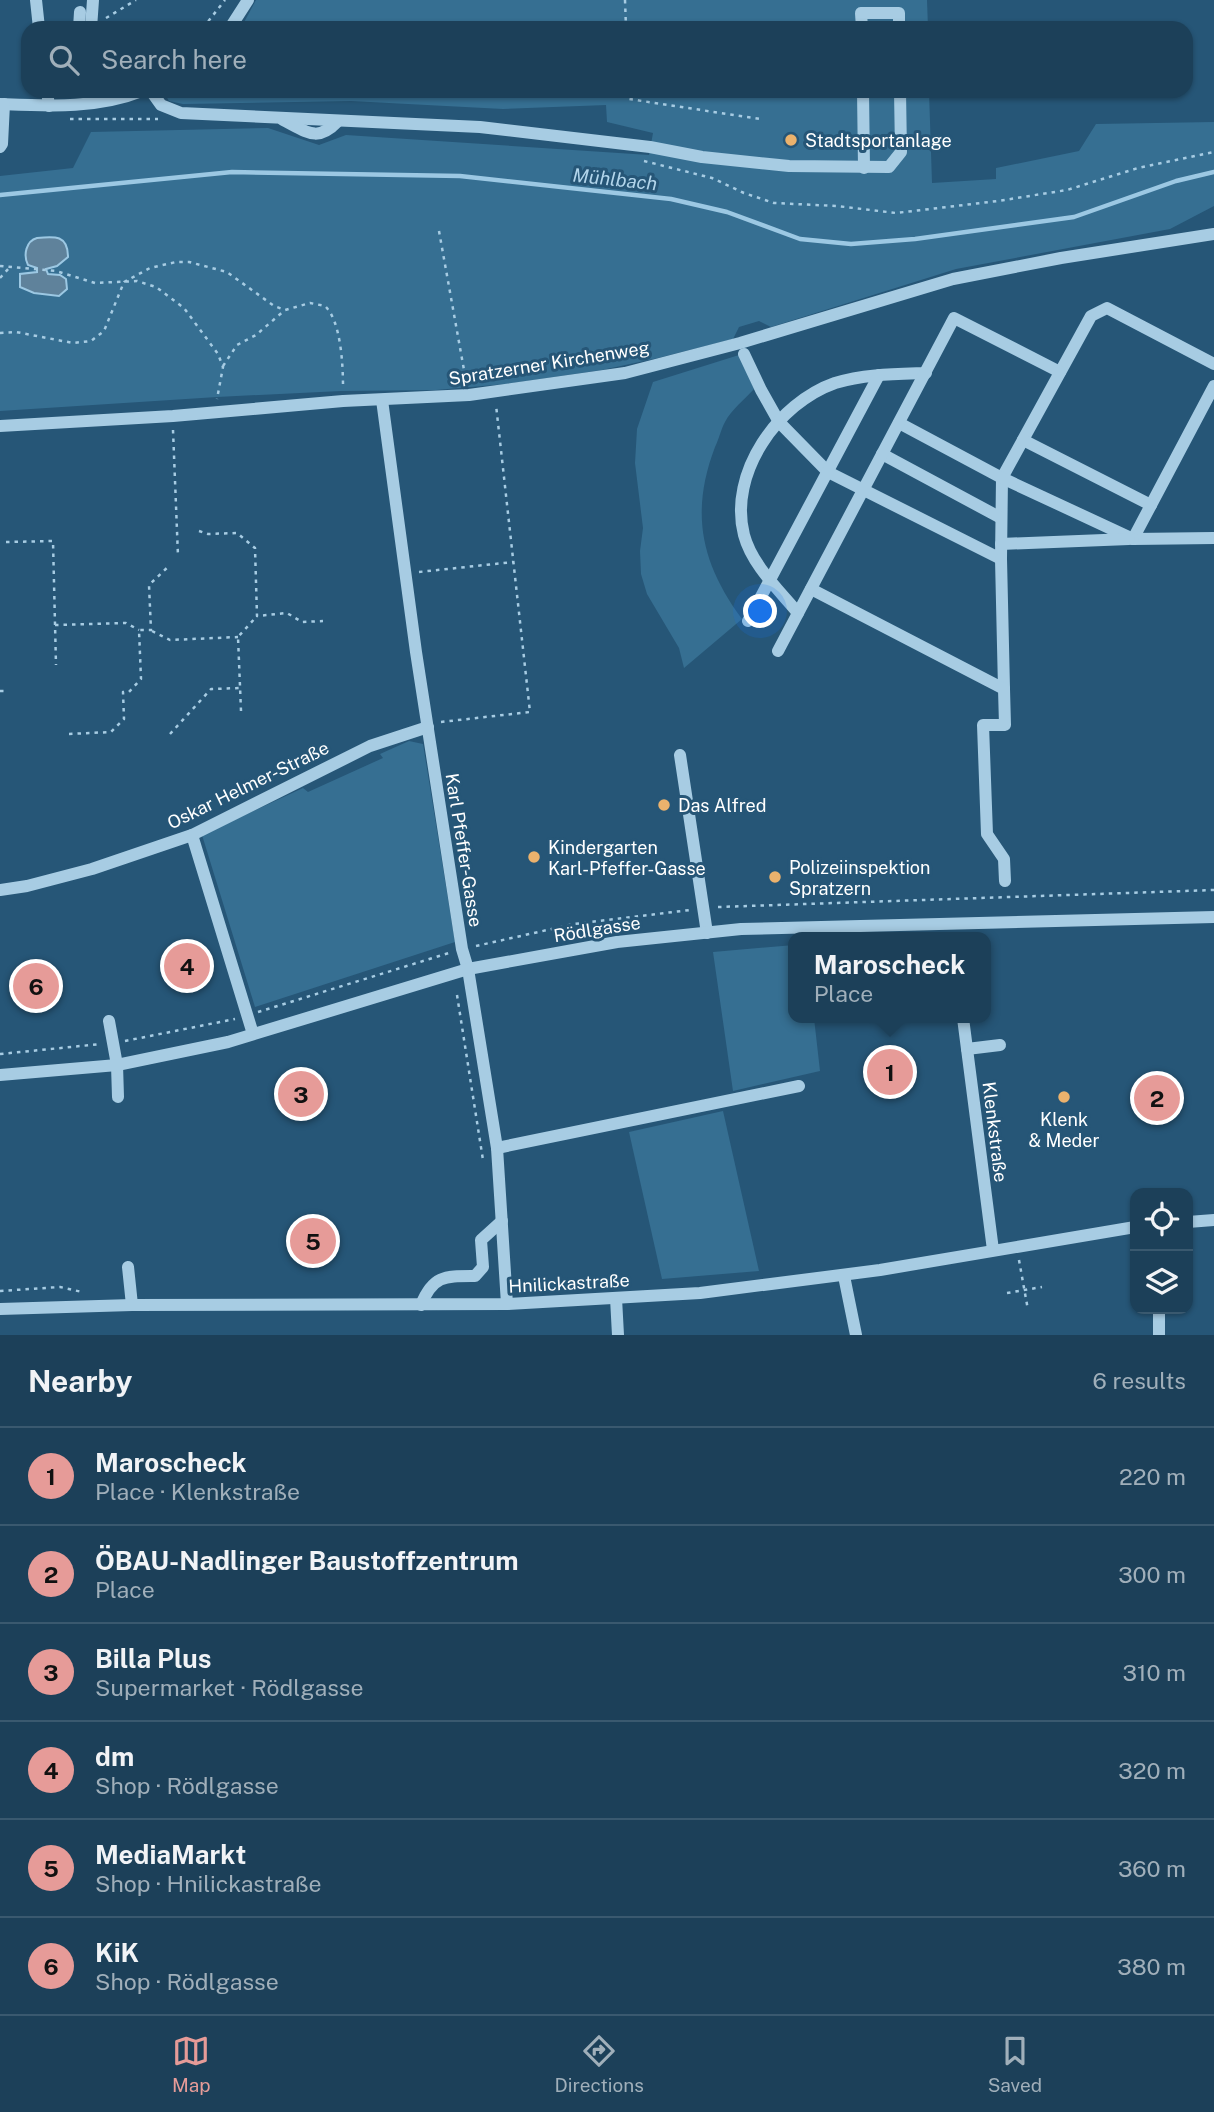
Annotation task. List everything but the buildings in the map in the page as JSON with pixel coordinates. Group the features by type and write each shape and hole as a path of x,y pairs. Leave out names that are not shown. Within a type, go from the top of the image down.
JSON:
{"street":[{"path":"36,0 39,21"},
{"path":"88,21 93,0"},
{"path":"234,21 248,0"},
{"path":"80,12 84,21"},
{"path":"862,21 861,13 899,13 899,21"},
{"path":"48,98 49,106"},
{"path":"0,147 2,104 49,106 88,98"},
{"path":"156,98 161,105 181,113 480,127 702,157 789,166 864,168 890,167 901,152 900,98"},
{"path":"863,98 864,168"},
{"name":"Spratzerner Kirchenweg","path":"0,426 173,416 343,401 469,395 625,373 740,343 953,279 1061,258 1214,234"},
{"path":"1005,881 1004,859 987,834 983,725 1005,724 1002,478 1091,316 1107,308 1214,364"},
{"path":"778,651 954,318 1060,372"},
{"path":"744,354 779,422 828,472 1001,559"},
{"path":"798,614 753,557 744,535 741,506 743,483 753,455 779,422 813,395 835,384 879,375 926,373"},
{"path":"748,621 879,375"},
{"path":"1133,539 1214,386"},
{"name":"Karl Pfeffer-Gasse","path":"382,400 428,727 496,1148 507,1304"},
{"path":"899,423 1002,478 1133,539"},
{"path":"1023,440 1151,505"},
{"path":"882,454 1002,518"},
{"path":"1001,544 1214,538"},
{"path":"811,589 1004,689"},
{"name":"Oskar Helmer-Straße","path":"0,890 27,886 92,869 192,835 370,746 428,727"},
{"path":"680,754 707,933"},
{"path":"192,835 253,1034"},
{"name":"Rödlgasse","path":"0,1075 117,1065 253,1034 468,969 617,942 741,929 952,931 1214,917"},
{"path":"109,1021 117,1065 118,1097"},
{"name":"Klenkstraße","path":"964,1023 993,1250"},
{"path":"967,1049 1000,1045"},
{"path":"496,1148 799,1086"},
{"path":"1193,1222 1214,1220"},
{"path":"421,1306 425,1294 434,1283 446,1276 475,1276 483,1267 481,1240 502,1221"},
{"name":"Hnilickastraße","path":"0,1309 132,1305 421,1306 700,1293 844,1276 1130,1228"},
{"path":"128,1267 132,1305"},
{"path":"844,1276 856,1335"},
{"path":"616,1298 618,1335"},
{"path":"1158,1314 1159,1335"}],"path":[{"path":"99,21 136,0"},
{"path":"208,21 225,0"},
{"path":"625,0 626,21"},
{"path":"629,98 761,119"},
{"path":"67,119 152,120 165,116 170,110"},
{"path":"637,156 644,161 712,178 774,203 837,206 896,213 1067,190 1138,168 1214,152"},
{"path":"439,231 469,395"},
{"path":"0,334 16,332 73,343 91,341 104,331 124,282 159,265 189,262 226,272 274,306 285,310"},
{"path":"0,266 47,270 95,283 137,281 156,288 184,308 218,354 223,367"},
{"path":"0,278 10,267"},
{"path":"213,412 223,367 237,345 256,335 285,310 310,303 329,309 335,324 343,401"},
{"path":"428,727 435,723 530,712 495,392"},
{"path":"173,416 178,556"},
{"path":"200,531 208,534 237,533 255,548 257,616"},
{"path":"6,542 53,541 56,664"},
{"path":"405,574 513,562"},
{"path":"151,630 149,585 170,565"},
{"path":"241,711 238,637 257,616 287,613 302,622 323,621"},
{"path":"55,625 126,623 139,630 151,630 170,640 238,637"},
{"path":"69,734 111,732 124,719 123,692 129,692 141,679 139,630"},
{"path":"170,734 211,689 240,688"},
{"path":"468,969 456,998 484,1165"},
{"path":"1016,1246 1028,1310"},
{"path":"0,1291 60,1287"},
{"path":"1007,1293 1042,1287"}],"shaded area":[{"path":"256,0 927,0 928,21 245,21"},
{"path":"167,98 929,98 932,183 996,179 996,168 1079,151 1096,124 1214,122 1214,206 1170,229 956,269 771,327 759,321 739,327 733,339 602,370 506,384 436,390 341,391 0,411 0,176 73,168 91,132 268,128 319,145 346,135 649,155 653,133 607,122 606,105 503,109 351,101 183,104 169,101","holes":["44,237 62,240 45,273 60,275 59,296 34,293 20,287 27,273 37,272 37,268 25,256 31,240"]},
{"path":"55,237 66,244 68,257 57,266 46,269 48,274 60,275 66,279 67,289 59,296 34,293 20,287 20,274 37,272 37,268 28,265 26,253 30,242 37,238"},
{"path":"739,355 754,389 731,413 722,428 707,471 702,516 704,537 717,578 742,619 684,668 679,648 647,594 641,574 643,528 635,463 637,429 653,382"},
{"path":"409,741 423,744 455,942 255,1007 202,835 303,788 308,792 383,758 380,754"},
{"path":"788,946 788,1023 815,1023 820,1071 733,1091 713,952"},
{"path":"723,1111 759,1271 662,1279 629,1132"}],"waterway":[{"name":"Mühlbach","path":"0,195 232,172 460,176 671,199 727,212 800,239 851,244 915,239 1074,217 1176,181 1214,172"}],"place":[{"name":"Stadtsportanlage","path":"791,140"},
{"name":"Das Alfred","path":"664,805"},
{"name":"Kindergarten Karl-Pfeffer-Gasse","path":"534,857"},
{"name":"Polizeiinspektion Spratzern","path":"775,877"},
{"name":"dm","path":"187,966"},
{"name":"KiK","path":"36,986"},
{"name":"Maroscheck","path":"890,1072"},
{"name":"Billa Plus","path":"301,1094"},
{"name":"Klenk & Meder","path":"1064,1097"},
{"name":"ÖBAU-Nadlinger Baustoffzentrum","path":"1157,1098"},
{"name":"MediaMarkt","path":"313,1241"}]}
